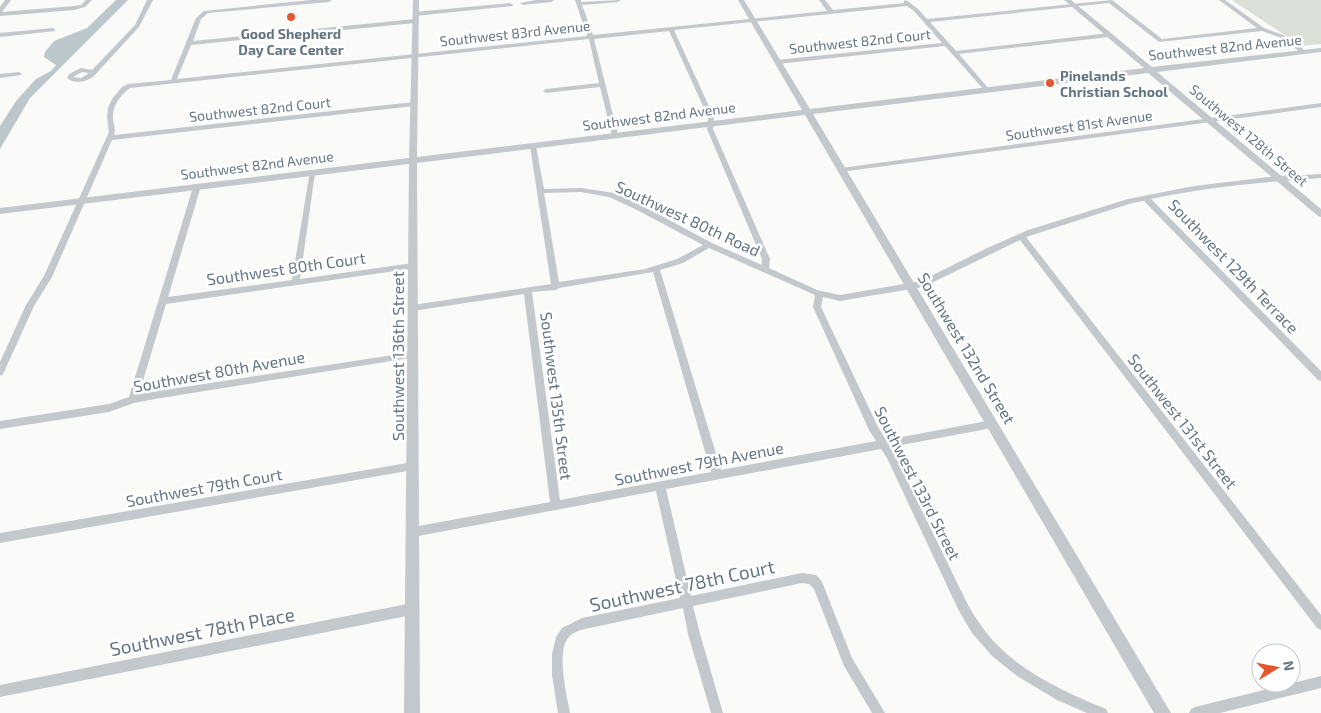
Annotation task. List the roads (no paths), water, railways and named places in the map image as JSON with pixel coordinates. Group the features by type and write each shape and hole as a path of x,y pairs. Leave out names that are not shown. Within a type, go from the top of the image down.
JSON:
{"street":[{"path":"0,12 8,0"},
{"path":"0,12 83,6 89,0"},
{"path":"92,72 102,64 137,26 150,0"},
{"path":"174,80 199,18 206,12 328,0"},
{"name":"Southwest 136th Street","path":"412,713 413,160 416,0"},
{"path":"480,0 481,8"},
{"path":"523,3 551,0"},
{"path":"614,135 590,38 578,2 618,0"},
{"name":"Southwest 132nd Street","path":"741,0 1163,713"},
{"path":"822,0 831,12"},
{"path":"926,21 1070,2 1109,0 1161,41 1262,29"},
{"path":"1222,0 1262,29 1272,33 1302,52"},
{"path":"907,2 987,90"},
{"name":"Southwest 83rd Avenue","path":"125,88 136,84 590,38 907,2"},
{"name":"Southwest 128th Street","path":"1070,2 1321,214"},
{"path":"189,43 415,18 510,5"},
{"path":"672,29 711,117 710,129 766,259 765,270"},
{"path":"0,35 53,30"},
{"path":"954,53 1109,35"},
{"name":"Southwest 82nd Court","path":"778,62 946,44"},
{"name":"Southwest 82nd Avenue","path":"0,210 1321,50"},
{"path":"0,76 20,74"},
{"path":"546,91 602,85"},
{"path":"0,372 30,305 48,277 110,138 113,129 110,118 111,111 119,94 125,88"},
{"name":"Southwest 82nd Court","path":"110,138 414,104"},
{"name":"Southwest 81st Avenue","path":"841,170 1321,105"},
{"name":"Southwest 135th Street","path":"533,146 556,287"},
{"path":"296,282 312,173"},
{"path":"820,293 835,297 846,297 923,284 1021,236 1085,214 1146,198 1188,189 1278,178 1321,176"},
{"path":"134,399 197,186"},
{"name":"Southwest 80th Road","path":"540,191 581,190 611,196 638,207 710,246 820,293"},
{"name":"Southwest 129th Terrace","path":"1146,198 1321,377"},
{"name":"Southwest 131st Street","path":"1021,236 1321,624"},
{"path":"413,308 656,270 690,257 710,246"},
{"name":"Southwest 80th Court","path":"163,301 413,266"},
{"path":"656,270 717,475"},
{"name":"Southwest 135th Street","path":"528,291 556,506"},
{"name":"Southwest 133rd Street","path":"820,293 817,307 874,430 891,455 962,606 976,629 1009,662 1045,687 1061,696 1102,713"},
{"name":"Southwest 80th Avenue","path":"0,425 109,408 134,399 414,355"},
{"name":"Southwest 79th Avenue","path":"412,532 992,424"},
{"name":"Southwest 79th Court","path":"0,538 413,466"},
{"path":"660,486 687,602 717,713"},
{"name":"Southwest 78th Court","path":"564,713 558,664 562,636 578,625 802,578 812,579 818,586 848,662 879,713"},
{"name":"Southwest 78th Place","path":"0,690 412,609"},
{"path":"1195,713 1321,682"}],"place":[{"name":"Good Shepherd Day Care Center","path":"291,17"},
{"name":"Pinelands Christian School","path":"1050,83"}]}
